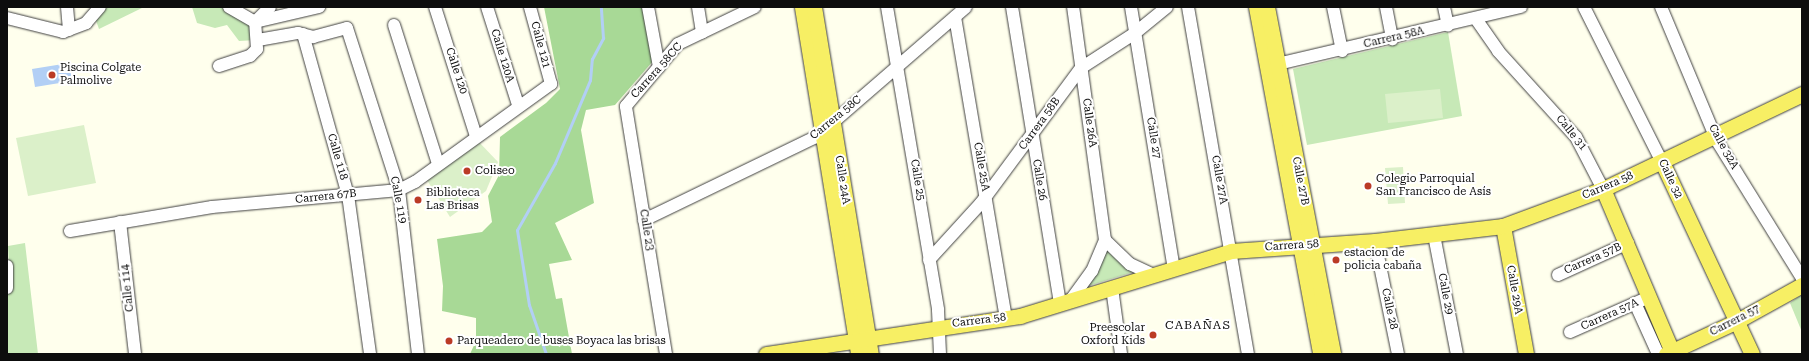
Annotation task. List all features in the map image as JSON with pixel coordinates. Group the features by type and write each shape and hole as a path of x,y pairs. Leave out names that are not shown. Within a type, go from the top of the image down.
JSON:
{"main road":[{"name":"Calle 24A","path":"802,7 827,127"},
{"name":"Calle 24A","path":"814,7 827,127 860,344 871,354"},
{"name":"Calle 27B","path":"1256,7 1272,66 1306,245 1333,354"},
{"name":"Calle 27B","path":"1267,7 1272,66"},
{"name":"Carrera 58","path":"766,354 860,344 938,326 1006,318 1064,304 1231,251 1375,241 1503,226 1603,189 1802,94"},
{"name":"Calle 32","path":"1662,162 1752,354"},
{"name":"Calle 31","path":"1603,189 1628,243 1649,296 1667,353"},
{"name":"Calle 29A","path":"1503,226 1526,354"},
{"name":"Calle 27B","path":"1306,245 1320,354"},
{"name":"Carrera 57","path":"1667,353 1737,321 1802,285"}],"street":[{"path":"67,7 69,30"},
{"path":"7,18 48,30 63,32 86,23 100,7"},
{"path":"228,7 255,22 319,7"},
{"path":"255,22 270,7"},
{"name":"Calle 120","path":"435,7 476,136"},
{"name":"Calle 120A","path":"487,7 518,105"},
{"name":"Calle 121","path":"530,7 551,84"},
{"path":"648,7 659,67"},
{"path":"698,7 702,32"},
{"name":"Calle 25","path":"887,7 929,260 938,326 940,354"},
{"name":"Carrera 58C","path":"644,220 827,127 898,66 953,14 966,7"},
{"name":"Calle 26","path":"1012,7 1032,135 1064,304"},
{"name":"Calle 26A","path":"1073,7 1105,240"},
{"name":"Calle 27","path":"1131,7 1174,268"},
{"name":"Carrera 58B","path":"929,260 986,197 1081,68 1135,33 1167,7"},
{"name":"Calle 27A","path":"1188,7 1248,354"},
{"path":"1334,7 1342,51"},
{"path":"1386,7 1392,39"},
{"path":"1444,7 1448,26"},
{"name":"Calle 32","path":"1584,7 1662,162"},
{"name":"Calle 32A","path":"1661,7 1715,136 1802,278"},
{"name":"Carrera 58CC","path":"626,106 678,44 750,8"},
{"name":"Carrera 58A","path":"1272,66 1448,26 1513,8"},
{"name":"Calle 25A","path":"953,14 1006,318"},
{"name":"Calle 31","path":"1476,19 1498,51 1576,137 1603,189"},
{"path":"219,66 250,56 257,44 255,22"},
{"path":"394,25 438,164"},
{"name":"Calle 119","path":"303,34 313,37 347,28 399,190 418,354"},
{"path":"257,44 298,32 303,34"},
{"name":"Calle 118","path":"303,34 348,195 370,354"},
{"name":"Carrera 67B","path":"70,231 212,208 399,190 414,182 518,105 551,84"},
{"name":"Calle 23","path":"626,106 666,354"},
{"name":"Calle 114","path":"120,222 135,354"},
{"name":"Calle 29","path":"1434,235 1457,354"},
{"path":"1064,304 1092,271 1105,240 1130,264 1154,275"},
{"name":"Calle 28","path":"1375,241 1398,354"},
{"name":"Carrera 57B","path":"1558,275 1628,243"},
{"path":"7,266 7,288"},
{"path":"1112,288 1121,354"},
{"name":"Carrera 57A","path":"1570,332 1649,296"},
{"path":"1635,303 1667,353"}],"green space":[{"path":"100,7 144,7 99,29 94,15"},
{"path":"192,7 223,7 255,22 258,40 239,41 227,25 215,28 197,23"},
{"path":"544,7 643,7 653,61 615,105 586,110 581,130 594,203 555,223 572,260 549,264 556,299 562,298 572,354 470,354 476,341 476,318 442,311 443,286 437,239 482,232 492,222 488,196 499,175 500,137 546,103 560,89"},
{"path":"1448,32 1462,116 1307,145 1293,69"},
{"path":"1440,89 1443,118 1388,123 1385,94"},
{"path":"84,125 96,183 28,196 16,138"},
{"name":"Coliseo","path":"478,141 498,162 486,191 450,217 427,180"},
{"path":"1403,167 1405,203 1388,204 1385,168"},
{"path":"25,243 38,354 7,354 7,298 10,287 8,246"},
{"path":"1106,247 1137,271 1088,286 1102,261"},
{"path":"1802,294 1802,332 1790,303"}],"water":[{"name":"Piscina Colgate Palmolive","path":"69,63 72,81 35,87 32,69"}],"waterway":[{"path":"546,354 529,305 517,230 555,163 590,80 592,59 603,38 601,7"}],"place":[{"name":"Piscina Colgate Palmolive","path":"52,75"},
{"name":"Coliseo","path":"467,171"},
{"name":"Colegio Parroquial San Francisco de Asís","path":"1368,186"},
{"name":"Biblioteca Las Brisas","path":"418,200"},
{"name":"estacion de policia cabaña","path":"1336,260"},
{"name":"Preescolar Oxford Kids","path":"1153,335"},
{"name":"Parqueadero de buses Boyaca las brisas","path":"449,341"}],"district":[{"name":"CABAÑAS","path":"1198,326"}]}
